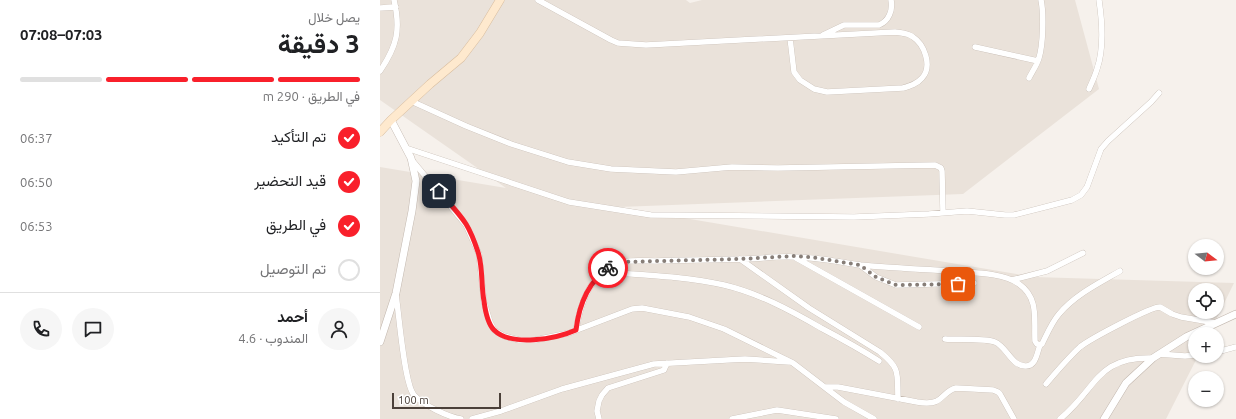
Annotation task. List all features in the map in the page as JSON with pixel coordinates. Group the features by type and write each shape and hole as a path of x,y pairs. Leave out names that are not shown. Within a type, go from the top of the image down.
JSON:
{"main road":[{"path":"380,132 411,101 461,58 480,33 500,0"}],"street":[{"path":"380,71 390,57 396,40 398,16 394,0"},
{"path":"538,0 597,33 618,42 646,45 895,32 908,34 916,40 924,51 927,63 925,74 912,86 903,88 827,92 814,89 800,80 794,72 790,38"},
{"path":"821,36 844,25 883,24 889,15 892,5 891,0"},
{"path":"1029,78 1038,61 1041,49 1043,15 1041,0"},
{"path":"1089,89 1098,68 1100,51 1101,24 1099,0"},
{"path":"380,8 396,7"},
{"path":"974,47 1038,61"},
{"path":"406,148 568,202 651,215 854,217 967,211 1014,215 1072,200 1081,196 1087,187 1101,149 1159,93"},
{"path":"411,101 466,126 511,144 568,162 611,169 676,172 732,167 778,168 935,165 941,168 942,171 943,213"},
{"path":"391,120 411,158 466,224 479,254 484,302 494,330 504,336 519,340 535,340 569,333 632,309 642,308 689,317 724,330 793,363 844,402 874,419"},
{"path":"380,342 396,293 412,211 416,181 411,158"},
{"path":"1012,280 1047,271 1083,253"},
{"path":"576,330 580,308 588,289 602,272 615,264 621,262 794,256 860,265 976,273 1012,280 1020,285 1030,295 1034,304 1036,341 1038,345 1040,345"},
{"path":"794,256 919,327"},
{"path":"740,259 809,308 891,360 897,372 898,399"},
{"path":"860,265 876,277 896,285 974,283"},
{"path":"945,339 993,341 1002,347 1017,363 1024,366 1030,365 1034,363 1040,345 1042,344 1058,315 1066,306 1081,294 1120,270"},
{"path":"602,272 706,282 725,285 751,293 790,310 879,361"},
{"path":"396,293 407,377 414,395 440,413 461,419"},
{"path":"1046,384 1060,367 1085,344 1150,310 1160,307 1176,316 1217,323"},
{"path":"1104,419 1126,383 1156,356 1186,337 1236,314"},
{"path":"1224,350 1236,347"},
{"path":"1060,419 1100,375 1111,366 1131,359 1156,356 1188,356"},
{"path":"472,419 501,411 562,389 654,364 745,360 793,363"},
{"path":"599,419 597,411 599,401 608,388 664,370 667,363"},
{"path":"825,387 838,387 898,399 929,403 937,401 950,390 956,388 993,390 1000,394 1014,419"},
{"path":"732,419 777,410 836,419"}],"shaded area":[{"path":"380,0 686,0 690,3 702,0 1075,0 1099,89 963,194 619,207 1034,277 1234,283 1224,303 1224,283 1188,283 1188,319 1216,319 1212,327 1188,327 1188,363 1194,363 1190,371 1188,371 1188,376 1166,419 380,419 380,167 506,188 380,100"}],"way so far":[{"path":"608,268 621,262 794,256 860,265 876,277 896,285 958,284"}],"route":[{"path":"439,191 466,224 476,246 479,254 484,302 490,322 494,330 504,336 519,340 535,340 569,333 576,330 580,308 588,289 602,272 608,268"}]}
